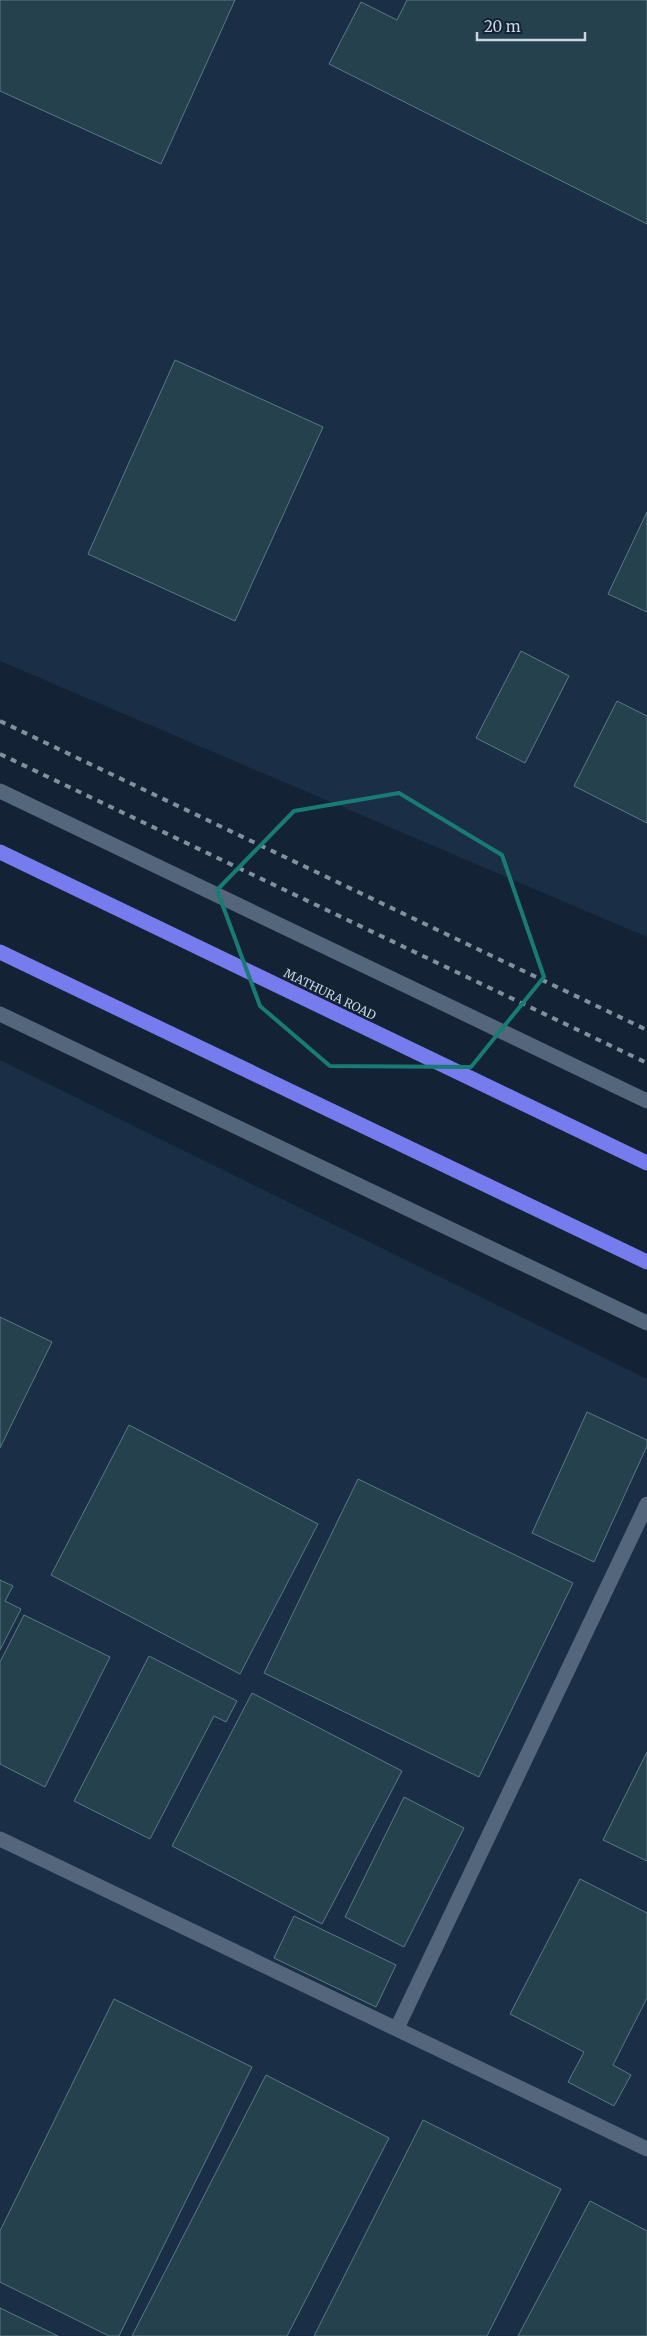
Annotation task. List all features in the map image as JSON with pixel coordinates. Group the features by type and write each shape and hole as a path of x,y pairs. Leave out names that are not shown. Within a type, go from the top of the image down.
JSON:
{"highway":[{"name":"MATHURA ROAD","path":"0,852 647,1163"},
{"path":"0,952 647,1262"}],"main road":[{"path":"0,791 647,1101"},
{"path":"0,1014 647,1323"},
{"path":"397,2028 647,1504"},
{"path":"0,1839 647,2149"}],"highlighted area":[{"path":"399,793 502,855 544,977 471,1067 330,1066 260,1006 217,890 294,811"}],"shaded area":[{"path":"0,0 647,0 647,937 0,661"},
{"path":"0,1060 647,1379 647,2336 0,2336"}],"building":[{"path":"0,0 235,0 161,164 0,91"},
{"path":"407,0 647,0 647,224 329,64 361,2 397,20"},
{"path":"175,360 323,427 235,621 88,554"},
{"path":"647,512 647,612 608,594"},
{"path":"521,651 569,676 525,763 476,738"},
{"path":"617,701 647,716 647,823 574,786"},
{"path":"0,1317 52,1342 0,1448"},
{"path":"587,1412 647,1440 647,1446 594,1562 532,1533"},
{"path":"129,1425 318,1524 240,1674 51,1575"},
{"path":"358,1479 573,1583 479,1777 264,1673"},
{"path":"0,1580 13,1586 5,1601 21,1609 0,1650"},
{"path":"24,1615 110,1657 45,1787 0,1764 0,1662"},
{"path":"149,1656 237,1701 226,1722 214,1716 150,1839 74,1801"},
{"path":"252,1693 402,1771 322,1924 172,1846"},
{"path":"647,1752 647,1861 603,1840"},
{"path":"404,1797 464,1828 404,1947 345,1917"},
{"path":"580,1879 647,1913 647,1998 613,2065 631,2075 614,2106 568,2082 584,2052 510,2014"},
{"path":"294,1916 396,1965 376,2007 274,1958"},
{"path":"114,1999 252,2067 119,2336 109,2336 0,2282 0,2231"},
{"path":"266,2075 389,2138 287,2336 132,2336"},
{"path":"423,2120 561,2189 487,2336 314,2336"},
{"path":"590,2201 647,2231 647,2336 518,2336"},
{"path":"0,2308 58,2336 0,2336"}],"railway":[{"path":"0,721 647,1030"},
{"path":"0,754 647,1063"}]}
